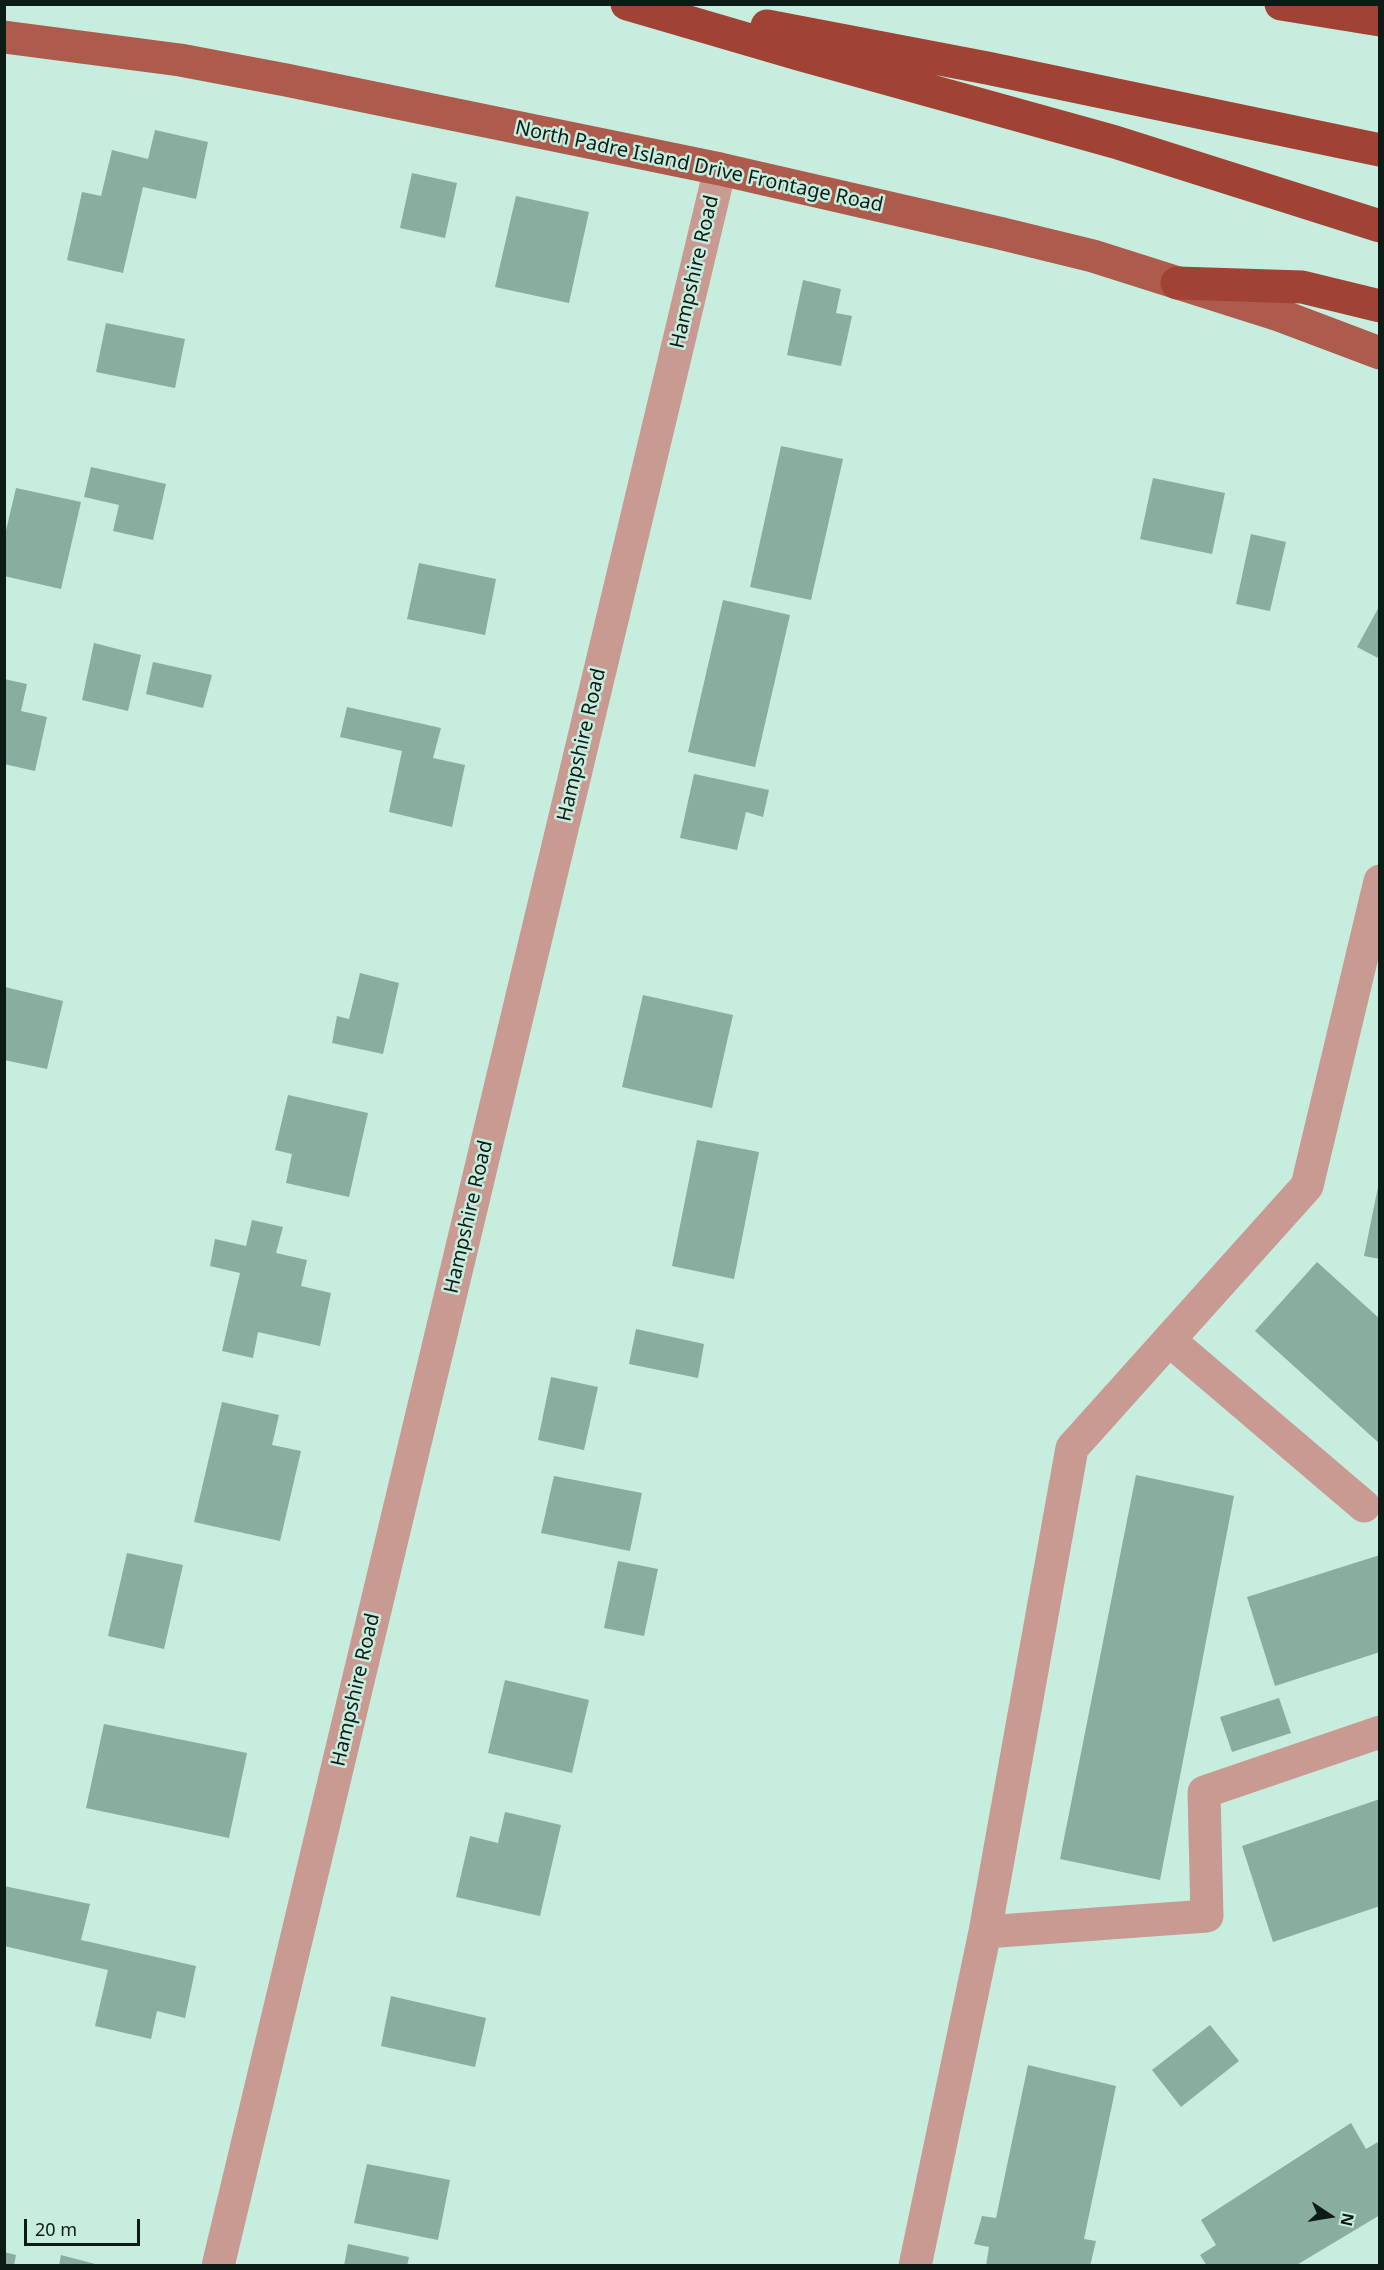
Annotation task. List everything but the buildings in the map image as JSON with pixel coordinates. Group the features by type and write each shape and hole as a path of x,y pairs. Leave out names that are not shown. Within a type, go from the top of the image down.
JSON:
{"highway":[{"path":"627,4 1115,142 1380,226"},
{"path":"656,4 987,68 1380,150"},
{"path":"1281,4 1380,20"},
{"path":"1311,4 1380,9"},
{"path":"1177,283 1302,287 1380,306"}],"main road":[{"name":"North Padre Island Drive Frontage Road","path":"4,37 180,60 720,169 1093,256 1279,315 1380,352"}],"street":[{"name":"Hampshire Road","path":"218,2265 720,169"},
{"path":"915,2265 985,1932 1072,1448 1307,1186 1380,881"},
{"path":"1168,1340 1364,1506"},
{"path":"985,1932 1207,1917 1204,1792 1380,1732"}]}
